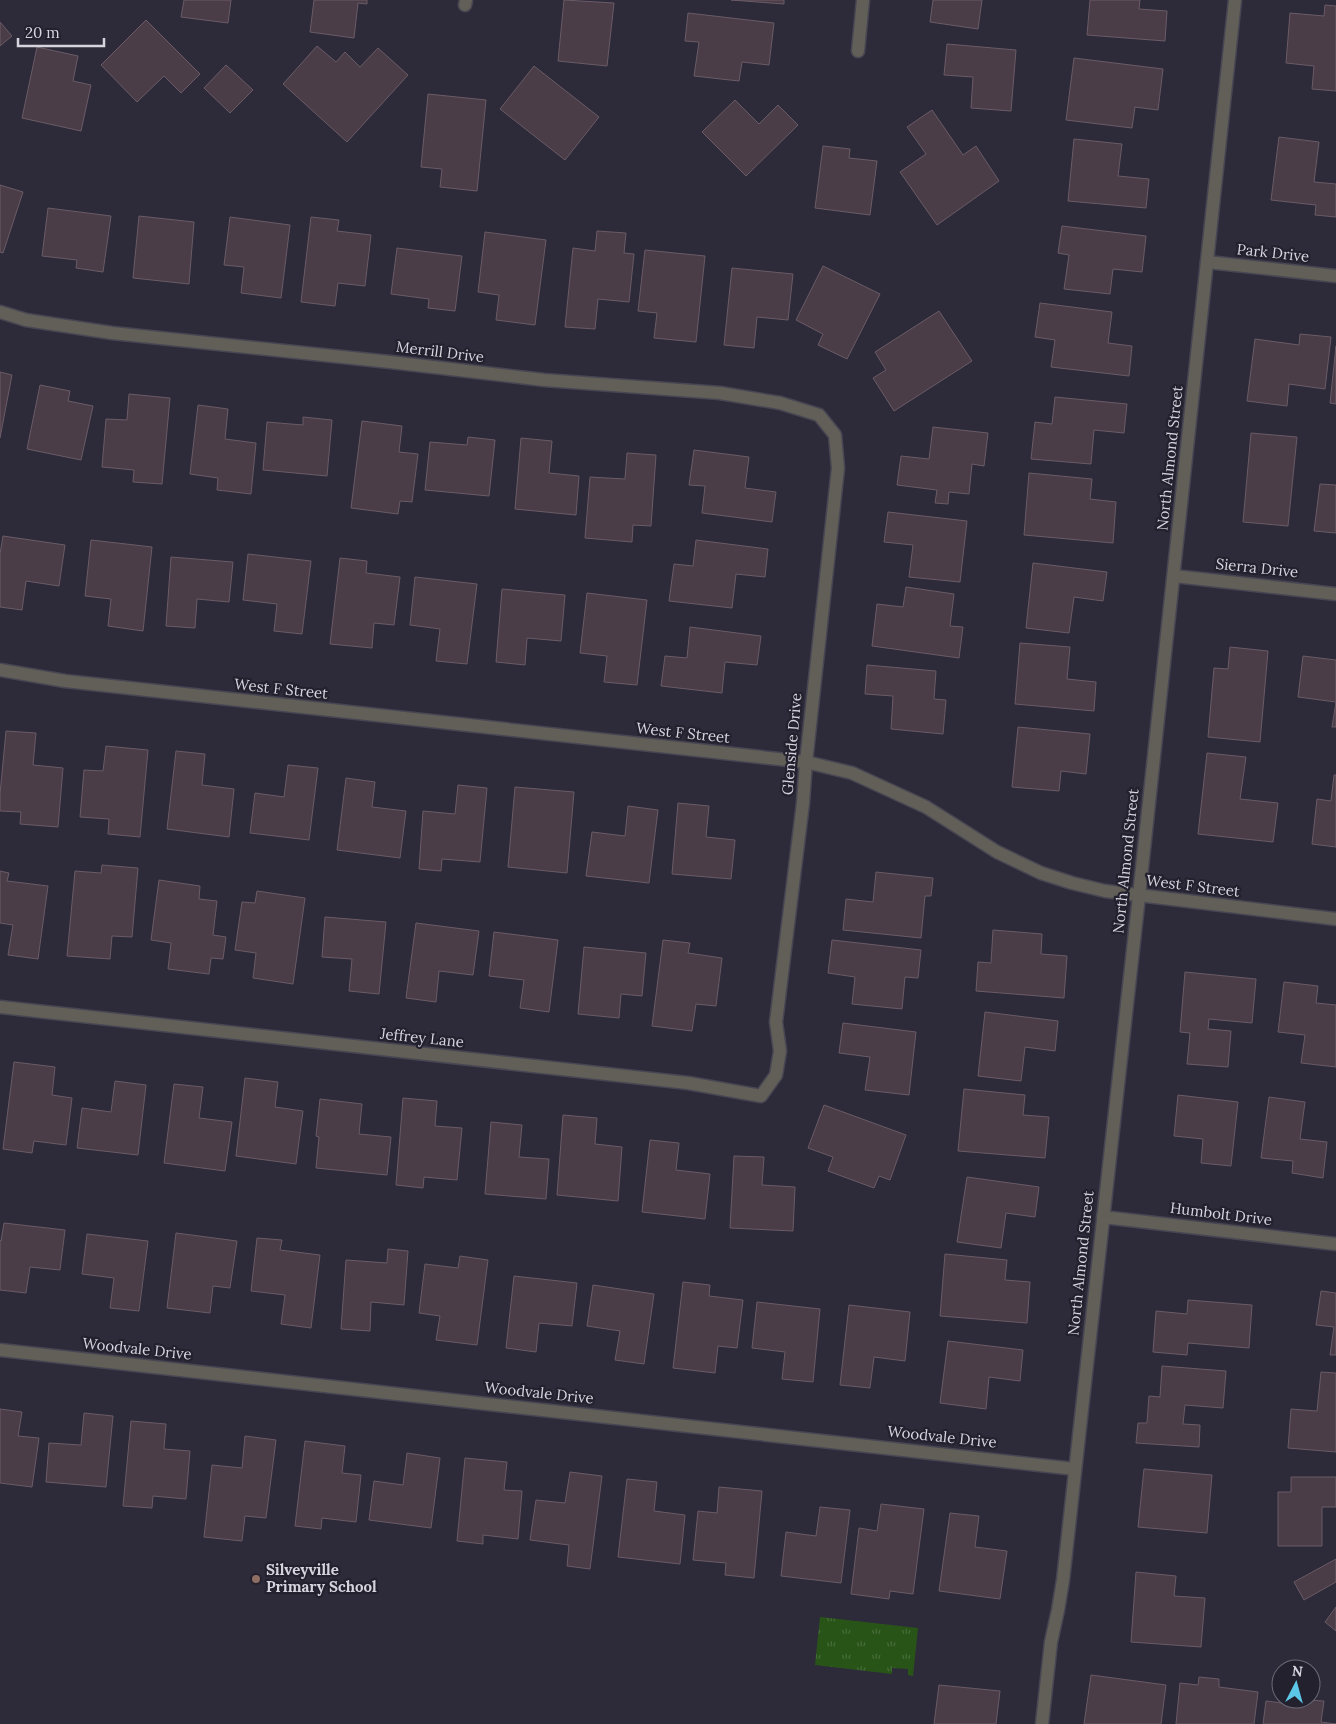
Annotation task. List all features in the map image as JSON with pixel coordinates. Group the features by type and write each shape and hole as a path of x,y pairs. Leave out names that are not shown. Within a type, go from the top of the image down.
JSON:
{"street":[{"path":"858,51 863,0"},
{"name":"North Almond Street","path":"1042,1724 1051,1642 1063,1580 1174,576 1235,0"},
{"name":"Park Drive","path":"1207,262 1336,276"},
{"name":"Merrill Drive","path":"0,312 26,320 112,333 544,380 720,393 780,403 819,416 835,436 838,468"},
{"name":"Glenside Drive","path":"776,1022 803,803 838,468"},
{"name":"Sierra Drive","path":"1174,576 1336,594"},
{"name":"West F Street","path":"0,670 66,681 806,762 852,772 903,795 926,807 997,852 1041,873 1072,883 1139,896 1336,919"},
{"name":"Jeffrey Lane","path":"0,1007 688,1083 761,1096 776,1075 780,1051 776,1022"},
{"name":"Humbolt Drive","path":"1103,1217 1336,1244"},
{"name":"Woodvale Drive","path":"0,1350 1075,1468"}],"green space":[{"path":"820,1617 918,1628 913,1676 908,1675 908,1669 892,1668 892,1674 815,1665"}],"building":[{"path":"184,0 231,0 228,23 181,17"},
{"path":"314,0 367,0 367,4 358,3 354,38 310,32"},
{"path":"564,0 614,3 607,66 558,61"},
{"path":"731,0 784,0 784,4"},
{"path":"933,0 982,0 978,29 930,22"},
{"path":"1090,0 1140,0 1139,9 1167,11 1165,41 1087,35"},
{"path":"1325,5 1336,6 1336,91 1312,89 1314,66 1286,63 1290,13 1324,16"},
{"path":"688,13 774,23 769,65 742,62 739,81 694,76 699,42 685,41"},
{"path":"146,20 200,74 181,93 164,76 137,102 101,65"},
{"path":"0,22 12,36 0,46"},
{"path":"947,44 1016,50 1011,111 971,108 973,77 944,75"},
{"path":"317,46 336,62 345,52 360,67 378,48 408,75 347,142 283,84"},
{"path":"37,47 78,56 73,81 91,85 81,131 22,118"},
{"path":"1074,58 1163,69 1158,110 1135,107 1132,128 1066,120"},
{"path":"226,65 253,90 230,113 204,88"},
{"path":"534,66 599,117 565,160 500,109"},
{"path":"428,94 486,100 477,191 440,187 442,169 421,167"},
{"path":"735,100 759,124 778,105 798,125 746,176 702,132"},
{"path":"932,110 963,155 976,146 999,181 937,225 900,172 926,154 907,127"},
{"path":"1279,137 1319,142 1314,182 1336,184 1336,217 1315,215 1316,205 1271,200"},
{"path":"1074,139 1122,144 1118,176 1149,179 1146,208 1068,201"},
{"path":"823,146 850,149 849,158 877,161 870,215 815,208"},
{"path":"0,185 23,192 3,253 0,252"},
{"path":"48,208 111,216 103,272 76,268 77,260 42,256"},
{"path":"139,216 194,222 189,284 133,278"},
{"path":"230,217 290,225 281,298 241,293 244,267 224,265"},
{"path":"311,217 339,220 337,231 371,235 365,286 338,283 335,306 301,302"},
{"path":"1062,226 1146,236 1142,272 1113,269 1110,294 1064,289 1069,255 1058,253"},
{"path":"597,231 626,233 624,253 634,254 629,302 598,299 595,329 565,327 573,248 595,251"},
{"path":"485,232 546,240 535,325 496,320 499,295 478,292"},
{"path":"397,248 462,256 455,311 428,308 429,299 391,294"},
{"path":"645,250 705,256 696,342 654,338 657,313 638,311"},
{"path":"823,266 880,294 847,359 818,345 823,334 796,320"},
{"path":"732,268 793,274 788,320 757,317 754,348 724,345"},
{"path":"1040,303 1112,312 1108,343 1132,346 1129,376 1051,367 1055,340 1035,337"},
{"path":"939,311 972,361 894,411 873,378 886,370 875,352"},
{"path":"1300,334 1331,337 1325,389 1289,384 1287,406 1247,401 1255,339 1299,345"},
{"path":"1336,346 1336,404 1330,403"},
{"path":"0,372 12,375 0,438"},
{"path":"40,385 70,391 68,401 93,406 81,460 27,449"},
{"path":"129,394 170,398 162,484 133,482 134,470 102,467 106,419 127,420"},
{"path":"1055,397 1127,404 1124,433 1094,430 1091,464 1031,459 1035,422 1052,424"},
{"path":"198,405 228,409 225,439 256,443 251,494 217,490 218,478 190,474"},
{"path":"303,417 332,420 327,476 263,470 267,422 303,425"},
{"path":"362,421 402,426 399,452 418,454 412,502 400,501 398,514 351,508"},
{"path":"933,427 988,433 984,466 972,464 969,494 949,492 948,504 935,503 937,490 897,485 901,456 929,459"},
{"path":"1251,433 1297,437 1288,526 1243,522"},
{"path":"468,437 495,440 489,496 425,490 430,442 467,445"},
{"path":"521,438 552,441 549,473 579,476 576,515 515,509"},
{"path":"694,450 749,457 745,488 776,492 772,522 702,513 705,486 689,485"},
{"path":"627,453 656,455 651,526 633,525 632,542 585,538 590,477 625,479"},
{"path":"1029,473 1092,479 1090,499 1116,502 1113,543 1024,535"},
{"path":"1320,484 1336,485 1336,533 1314,531"},
{"path":"888,512 967,521 960,582 909,577 913,545 884,542"},
{"path":"3,536 65,545 59,586 26,581 22,610 0,607 0,554"},
{"path":"91,540 152,547 143,631 108,626 111,599 85,596"},
{"path":"696,540 768,549 765,577 736,574 732,608 669,601 674,564 693,566"},
{"path":"248,554 311,561 302,634 274,631 277,604 243,600"},
{"path":"171,557 233,562 229,602 197,599 195,628 166,626"},
{"path":"340,558 367,561 366,573 400,577 394,625 374,623 372,648 330,644"},
{"path":"1033,563 1107,572 1103,601 1074,597 1069,633 1026,628"},
{"path":"415,577 477,584 467,664 436,661 440,629 410,625"},
{"path":"906,587 954,594 950,626 963,627 959,658 872,646 877,604 903,607"},
{"path":"502,589 565,595 561,641 527,638 525,665 496,662"},
{"path":"587,593 647,600 637,685 604,682 607,656 580,653"},
{"path":"690,627 761,636 757,665 725,662 722,693 661,686 665,656 687,658"},
{"path":"1020,643 1070,647 1067,679 1096,682 1094,711 1015,704"},
{"path":"1230,647 1268,651 1260,742 1208,737 1214,668 1228,669"},
{"path":"1303,656 1336,660 1336,702 1298,697"},
{"path":"867,665 936,671 934,699 946,700 943,734 891,729 893,696 865,694"},
{"path":"1336,702 1336,727 1332,727"},
{"path":"1018,727 1090,734 1086,774 1061,771 1059,791 1012,787"},
{"path":"6,731 36,733 33,765 63,768 58,827 20,824 21,812 0,811"},
{"path":"106,746 148,750 140,837 108,834 109,819 80,817 84,770 103,771"},
{"path":"176,751 205,754 202,785 234,789 229,837 167,829"},
{"path":"1207,753 1246,757 1240,799 1278,803 1273,842 1198,834"},
{"path":"288,765 318,768 309,840 250,833 255,793 284,797"},
{"path":"1334,775 1336,775 1336,847 1312,844 1317,799 1331,801"},
{"path":"346,778 375,782 372,807 406,811 400,858 337,850"},
{"path":"458,785 487,788 480,862 442,859 441,871 419,869 423,811 455,814"},
{"path":"515,787 574,792 567,873 508,867"},
{"path":"678,803 709,806 706,837 735,840 731,879 672,874"},
{"path":"628,806 658,810 649,883 586,876 592,832 625,836"},
{"path":"102,865 138,868 132,937 112,936 110,959 67,956 75,871 101,873"},
{"path":"0,871 9,873 7,881 48,886 38,959 8,955 13,925 0,923"},
{"path":"876,872 933,878 931,896 925,896 921,938 843,930 846,899 873,902"},
{"path":"159,880 200,886 199,899 217,901 213,935 226,937 223,959 211,958 209,974 168,969 171,943 151,940"},
{"path":"257,891 305,898 293,984 253,978 256,953 235,950 242,902 255,903"},
{"path":"325,917 386,922 379,994 349,991 352,959 322,957"},
{"path":"416,923 479,931 473,975 439,971 436,1002 406,998"},
{"path":"993,930 1042,934 1041,954 1067,956 1064,998 976,991 978,962 991,963"},
{"path":"494,932 558,940 549,1012 520,1008 524,980 489,976"},
{"path":"663,940 690,943 688,953 722,958 716,1006 696,1004 692,1031 652,1026"},
{"path":"832,940 921,950 918,978 905,977 902,1009 852,1004 855,977 828,973"},
{"path":"584,947 646,953 642,996 621,994 619,1018 578,1014"},
{"path":"1185,972 1256,979 1252,1023 1209,1019 1208,1029 1231,1031 1228,1067 1187,1064 1190,1033 1180,1032"},
{"path":"1284,982 1318,986 1316,1003 1336,1005 1336,1067 1301,1063 1305,1035 1278,1032"},
{"path":"985,1012 1058,1021 1055,1051 1025,1047 1021,1081 978,1076"},
{"path":"843,1023 916,1032 909,1095 865,1090 870,1057 839,1053"},
{"path":"14,1062 55,1067 52,1095 72,1098 66,1145 34,1141 32,1153 3,1149"},
{"path":"245,1078 278,1082 275,1107 303,1111 296,1164 236,1156"},
{"path":"115,1081 146,1085 138,1155 77,1148 82,1108 111,1112"},
{"path":"174,1084 203,1087 199,1118 232,1122 225,1171 164,1163"},
{"path":"964,1089 1025,1095 1023,1115 1049,1117 1045,1158 958,1151"},
{"path":"1178,1095 1238,1102 1231,1166 1201,1163 1203,1139 1174,1136"},
{"path":"1269,1097 1305,1102 1300,1139 1327,1142 1323,1178 1292,1173 1293,1161 1261,1158"},
{"path":"403,1098 437,1101 435,1126 462,1128 457,1180 424,1177 423,1188 396,1185"},
{"path":"320,1099 362,1104 359,1134 391,1137 387,1175 316,1168 319,1137 316,1136"},
{"path":"824,1105 906,1135 890,1180 879,1176 874,1188 828,1171 833,1157 808,1148"},
{"path":"563,1115 597,1118 595,1144 622,1147 618,1201 557,1195"},
{"path":"491,1122 522,1125 519,1157 549,1159 546,1199 485,1194"},
{"path":"650,1140 679,1143 676,1170 710,1174 705,1219 642,1212"},
{"path":"734,1156 764,1157 762,1185 795,1187 793,1231 730,1228"},
{"path":"967,1177 1039,1187 1035,1217 1006,1213 1001,1248 957,1242"},
{"path":"4,1223 65,1230 60,1270 30,1267 26,1293 0,1290 0,1240"},
{"path":"176,1233 237,1241 230,1288 213,1286 210,1313 167,1308"},
{"path":"87,1234 148,1241 139,1311 110,1308 114,1278 82,1274"},
{"path":"257,1238 282,1240 280,1250 320,1255 311,1328 281,1324 285,1295 251,1291"},
{"path":"388,1249 408,1251 404,1305 371,1302 370,1331 341,1329 346,1260 387,1263"},
{"path":"945,1254 1007,1260 1005,1280 1030,1282 1027,1323 940,1316"},
{"path":"460,1256 488,1260 477,1345 436,1340 440,1316 419,1313 425,1264 458,1268"},
{"path":"514,1276 577,1283 572,1326 539,1323 536,1352 506,1348"},
{"path":"683,1282 710,1285 709,1296 743,1300 737,1348 718,1346 715,1373 673,1368"},
{"path":"593,1285 654,1294 644,1364 615,1360 620,1331 587,1326"},
{"path":"1321,1291 1336,1293 1336,1355 1330,1355 1334,1327 1316,1325"},
{"path":"1188,1300 1252,1305 1249,1348 1188,1343 1187,1355 1153,1352 1156,1311 1187,1314"},
{"path":"757,1302 820,1309 813,1382 782,1379 785,1352 752,1348"},
{"path":"849,1305 910,1312 905,1361 874,1357 870,1388 840,1385"},
{"path":"948,1341 1023,1350 1020,1381 989,1377 986,1409 940,1403"},
{"path":"1162,1366 1226,1371 1223,1408 1185,1405 1183,1424 1200,1425 1199,1447 1136,1443 1138,1423 1147,1423 1149,1396 1160,1397"},
{"path":"1321,1372 1336,1373 1336,1452 1288,1448 1291,1409 1317,1411"},
{"path":"0,1409 22,1412 18,1436 39,1438 32,1487 0,1483"},
{"path":"84,1413 113,1416 106,1487 46,1482 49,1443 81,1445"},
{"path":"131,1421 166,1424 164,1449 190,1451 186,1499 153,1496 152,1508 123,1506"},
{"path":"245,1436 276,1440 266,1518 245,1516 242,1541 204,1537 212,1465 242,1468"},
{"path":"305,1441 345,1446 342,1473 361,1475 356,1522 322,1518 321,1529 295,1526"},
{"path":"407,1453 440,1458 431,1528 369,1520 374,1481 403,1485"},
{"path":"465,1458 507,1462 504,1490 522,1491 518,1539 483,1535 483,1544 457,1541"},
{"path":"1144,1469 1212,1475 1207,1533 1138,1527"},
{"path":"570,1472 602,1476 590,1569 567,1566 569,1545 530,1540 536,1500 565,1503"},
{"path":"1291,1477 1336,1477 1336,1507 1322,1507 1322,1546 1278,1546 1278,1492 1291,1492"},
{"path":"627,1479 657,1482 654,1511 685,1515 680,1564 618,1557"},
{"path":"719,1487 762,1491 754,1578 725,1575 726,1563 693,1560 698,1511 717,1513"},
{"path":"881,1504 924,1509 913,1594 890,1591 889,1599 851,1594 859,1528 877,1531"},
{"path":"820,1507 850,1510 841,1583 781,1576 786,1532 816,1536"},
{"path":"950,1513 979,1516 975,1547 1007,1551 1000,1599 939,1591"},
{"path":"1336,1559 1336,1582 1304,1600 1294,1582"},
{"path":"1136,1572 1176,1576 1174,1596 1205,1598 1201,1647 1131,1642"},
{"path":"1336,1607 1336,1631 1325,1622"},
{"path":"1091,1675 1166,1685 1161,1724 1084,1724"},
{"path":"1199,1677 1219,1679 1219,1687 1258,1692 1254,1724 1176,1724 1180,1683 1198,1685"},
{"path":"939,1685 1000,1691 996,1724 934,1724"},
{"path":"1266,1701 1271,1702 1271,1709 1321,1709 1321,1701 1324,1701 1321,1722 1336,1724 1263,1724"}],"place":[{"name":"Silveyville Primary School","path":"256,1579"}]}
